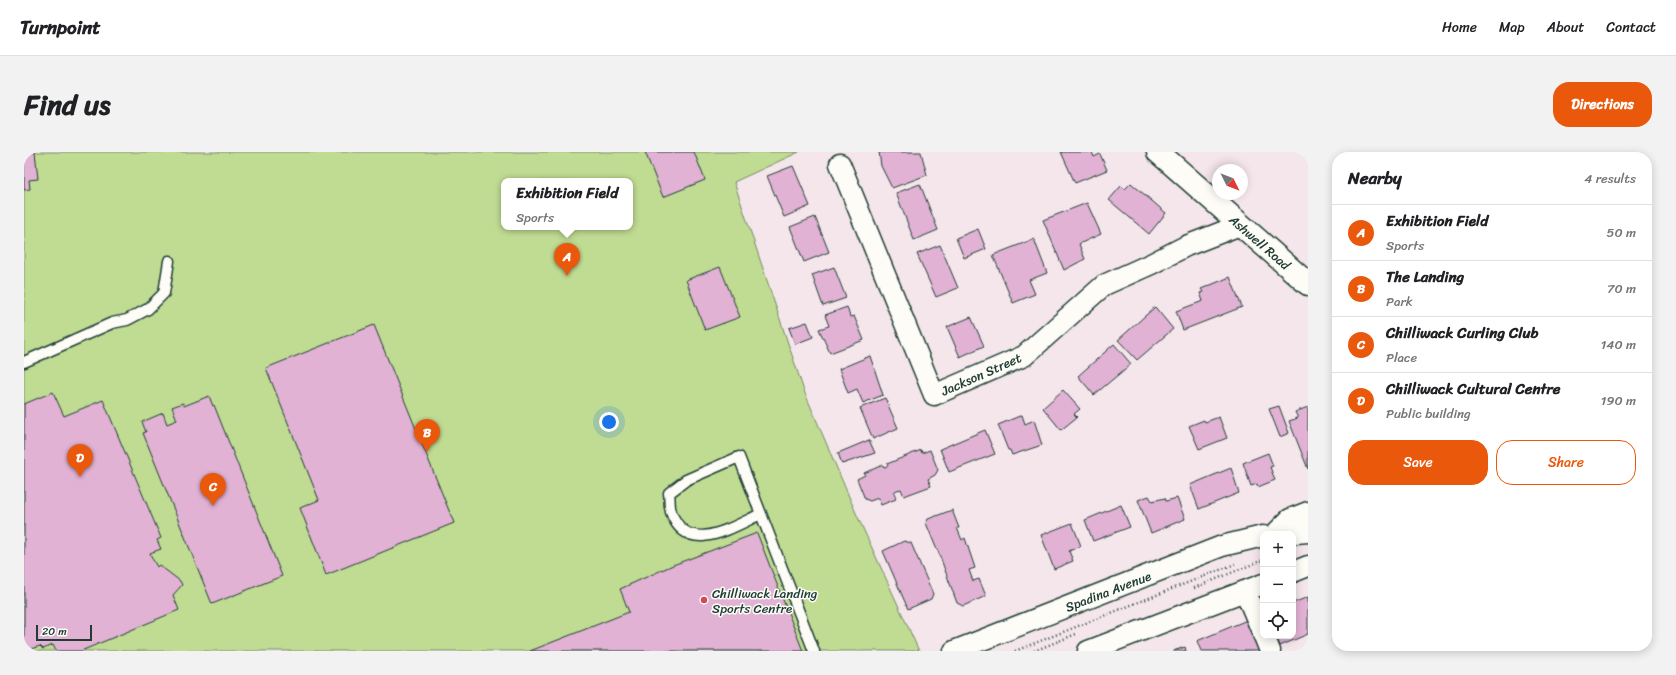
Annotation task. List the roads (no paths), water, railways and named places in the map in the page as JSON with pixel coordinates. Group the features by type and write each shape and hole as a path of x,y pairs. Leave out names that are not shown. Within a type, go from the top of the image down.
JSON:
{"street":[{"name":"Ashwell Road","path":"1158,152 1308,284"},
{"name":"Jackson Street","path":"840,164 934,395 1024,356 1104,285 1151,264 1186,246 1240,225"},
{"path":"1278,531 1290,519 1308,512"},
{"path":"1296,533 1308,532"},
{"name":"Spadina Avenue","path":"954,651 1222,546 1260,537"},
{"path":"1296,571 1308,566"},
{"path":"1088,651 1254,588 1260,619"},
{"path":"1265,639 1270,651"}],"lane":[{"path":"24,362 112,323 127,320 148,309 164,293 169,261"},
{"path":"761,514 714,534 696,537 681,529 671,512 669,493 686,480 739,457 814,651"}],"place":[{"name":"Exhibition Field","path":"567,276"},
{"name":"The Landing","path":"427,452"},
{"name":"Chilliwack Cultural Centre","path":"80,477"},
{"name":"Chilliwack Curling Club","path":"213,506"},
{"name":"Chilliwack Landing Sports Centre","path":"704,600"}]}
